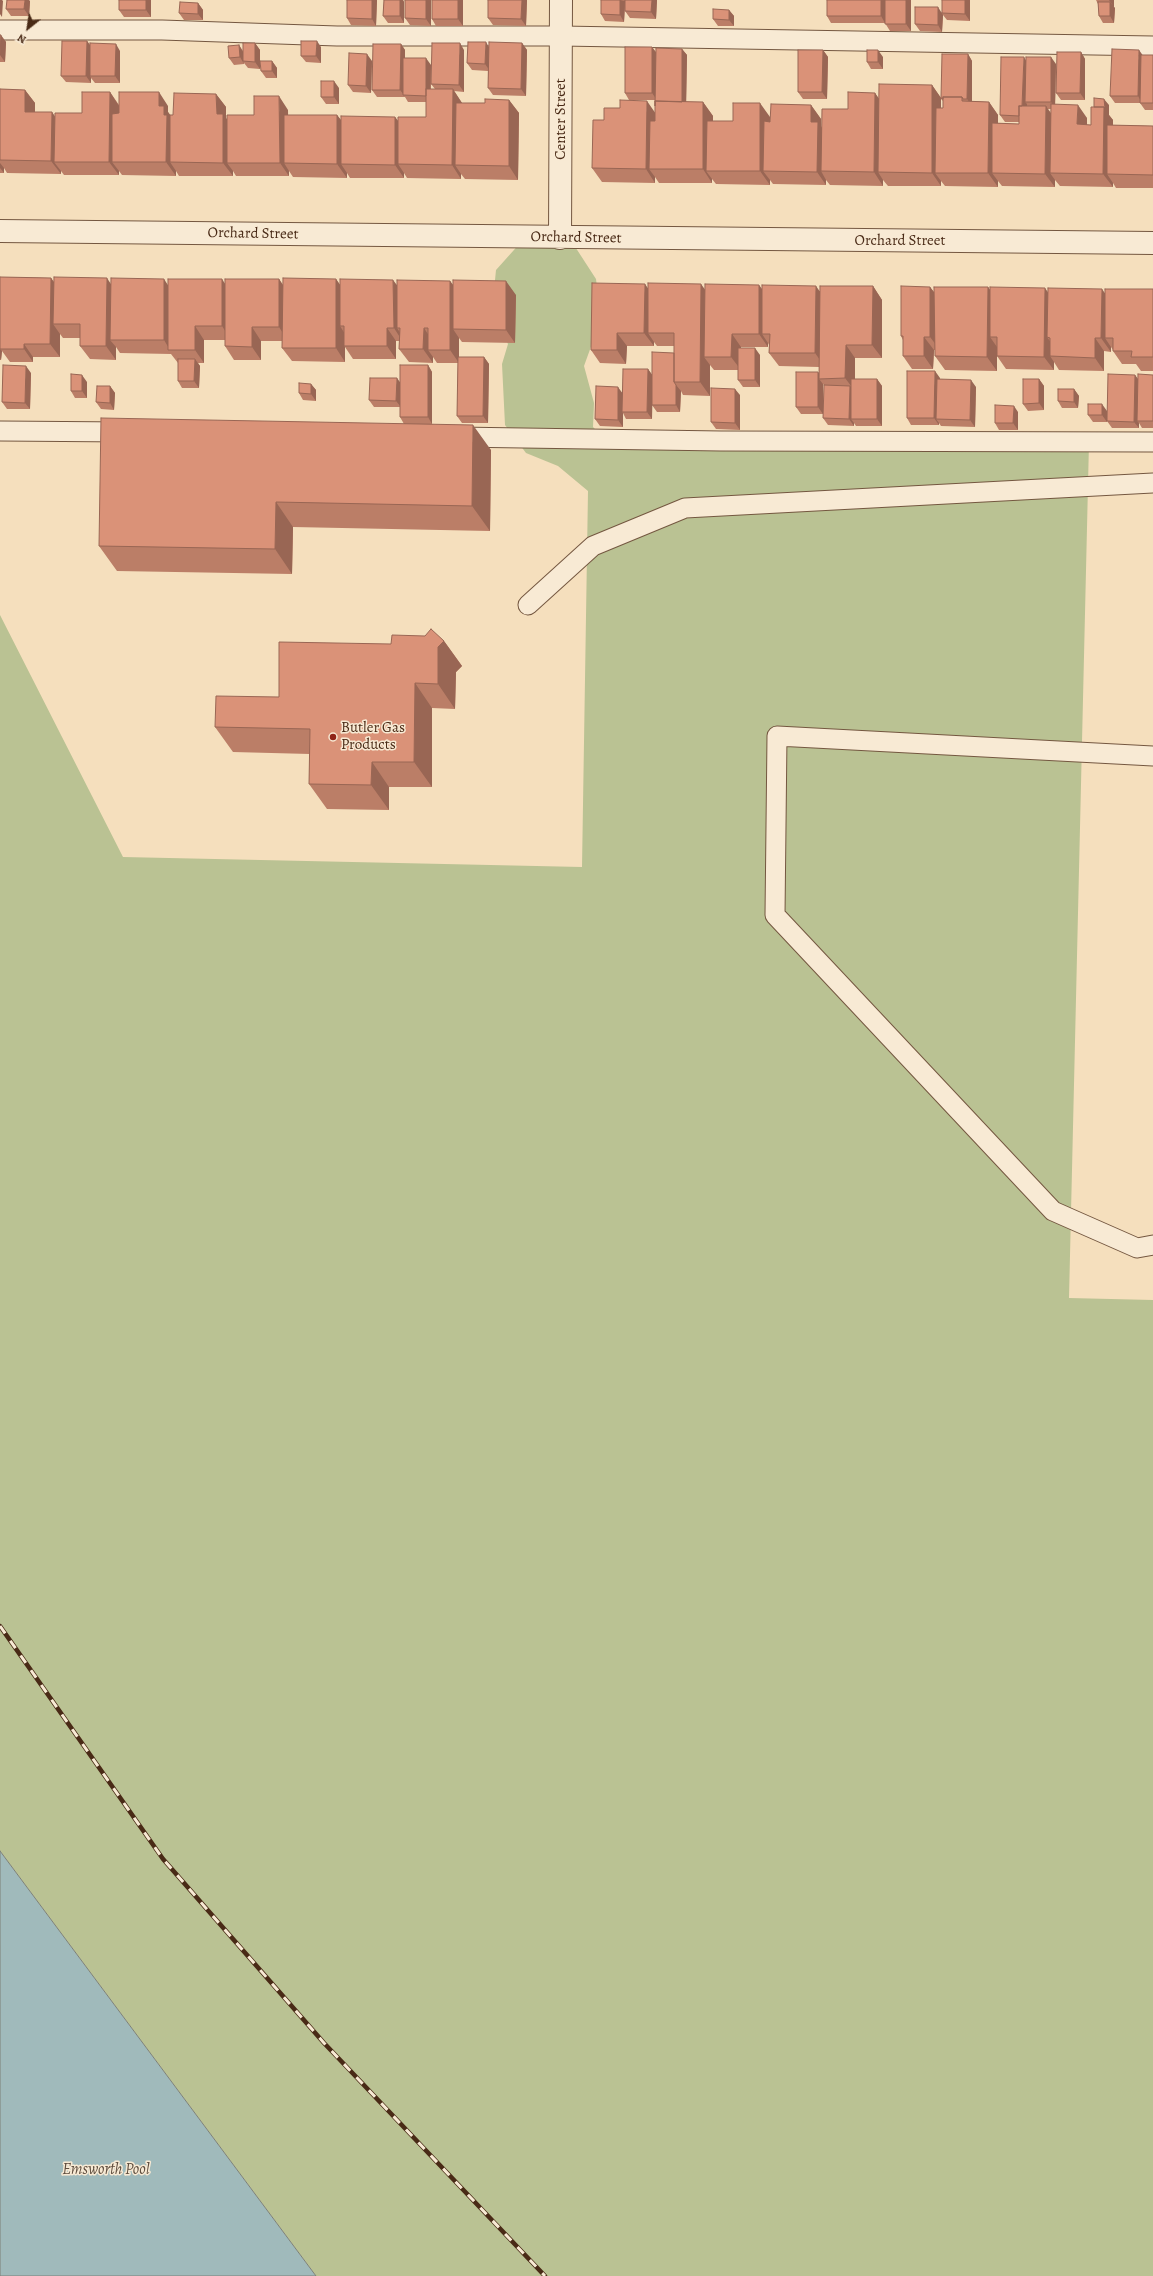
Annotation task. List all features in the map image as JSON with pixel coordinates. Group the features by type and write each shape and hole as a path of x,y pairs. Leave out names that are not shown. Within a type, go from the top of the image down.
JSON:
{"street":[{"name":"Center Street","path":"560,238 562,0"},
{"name":"Orchard Street","path":"0,231 1153,243"}],"lane":[{"path":"0,30 162,30 337,36 561,36 1153,46"},
{"path":"0,431 143,433"},
{"path":"438,437 721,441 1153,442"},
{"path":"528,605 593,546 685,508 1153,483"},
{"path":"1153,756 777,736 775,915 1053,1212 1137,1248 1153,1245"}],"green space":[{"path":"522,241 572,242 596,279 601,319 584,366 594,403 593,427 605,439 1089,442 1069,1298 1153,1300 1153,2276 316,2276 0,1851 0,615 123,857 582,867 588,491 558,466 526,453 505,425 502,364 508,344 492,311 496,270"}],"water":[{"name":"Emsworth Pool","path":"0,1851 316,2276 0,2276"}],"building":[{"path":"7,0 25,0 24,9 6,9"},
{"path":"119,0 146,0 146,10 119,10"},
{"path":"347,0 372,0 372,19 347,18"},
{"path":"384,0 400,0 400,16 383,16"},
{"path":"405,0 426,0 426,19 405,18"},
{"path":"432,0 458,0 458,19 432,19"},
{"path":"488,0 522,0 521,19 488,18"},
{"path":"601,0 620,0 620,15 601,14"},
{"path":"625,0 652,0 651,12 625,11"},
{"path":"827,0 881,0 881,16 827,16"},
{"path":"885,0 906,0 906,24 885,24"},
{"path":"942,0 965,0 965,14 942,13"},
{"path":"180,2 198,3 198,14 179,13"},
{"path":"1098,2 1110,2 1110,16 1099,16"},
{"path":"915,7 938,7 938,25 915,24"},
{"path":"713,9 729,10 729,20 713,19"},
{"path":"62,41 87,41 86,76 61,76"},
{"path":"301,41 317,41 316,56 301,56"},
{"path":"468,42 486,42 485,64 467,63"},
{"path":"489,42 522,43 521,89 488,88"},
{"path":"90,43 116,44 115,76 90,76"},
{"path":"243,43 255,43 255,62 243,61"},
{"path":"432,43 460,43 459,85 431,84"},
{"path":"373,44 401,44 400,90 372,90"},
{"path":"239,45 240,57 229,58 228,46"},
{"path":"625,47 652,47 652,93 625,93"},
{"path":"656,48 682,49 682,102 655,101"},
{"path":"1112,49 1139,50 1138,96 1110,96"},
{"path":"798,50 823,50 822,92 798,92"},
{"path":"867,50 878,50 878,62 867,62"},
{"path":"1057,52 1081,52 1080,93 1056,93"},
{"path":"349,53 367,54 366,86 348,85"},
{"path":"942,54 968,54 967,99 963,99 962,97 941,98"},
{"path":"1141,55 1153,55 1153,103 1140,103"},
{"path":"1001,57 1024,57 1022,106 1019,106 1019,116 1000,115"},
{"path":"1026,57 1051,57 1051,102 1025,102"},
{"path":"403,58 426,58 426,96 403,95"},
{"path":"260,61 272,61 272,71 261,71"},
{"path":"321,81 334,81 334,97 321,97"},
{"path":"879,84 932,85 932,173 878,172"},
{"path":"0,89 25,90 25,112 52,112 51,161 0,160"},
{"path":"426,89 453,89 452,165 398,164 398,117 426,117"},
{"path":"82,92 110,92 109,162 54,162 55,113 82,113"},
{"path":"119,92 159,92 159,106 164,106 164,115 167,115 166,162 112,162 112,114 119,113"},
{"path":"848,92 875,93 874,172 821,171 822,109 848,109"},
{"path":"174,93 216,94 217,114 223,114 223,163 170,162 170,115 173,115"},
{"path":"254,96 279,96 280,163 227,163 227,115 254,115"},
{"path":"943,97 962,97 962,101 989,102 988,173 935,173 936,108 943,108"},
{"path":"1094,98 1104,99 1105,108 1094,107"},
{"path":"485,99 509,100 509,166 455,165 456,103 485,103"},
{"path":"620,100 647,101 646,169 592,168 593,120 604,120 604,108 620,108"},
{"path":"655,101 703,102 703,169 649,169 650,121 655,121"},
{"path":"733,103 760,103 760,171 706,171 707,121 733,121"},
{"path":"771,104 811,105 811,122 818,122 817,172 763,171 764,121 770,122"},
{"path":"1051,104 1078,105 1077,124 1091,125 1091,107 1104,107 1103,174 1050,173"},
{"path":"1019,106 1046,106 1045,174 992,173 992,123 1019,124"},
{"path":"284,115 337,115 337,164 284,163"},
{"path":"341,116 395,117 395,165 341,164"},
{"path":"1107,125 1153,126 1153,175 1107,174"},
{"path":"0,277 51,278 50,344 24,344 24,349 0,349"},
{"path":"54,277 107,278 106,346 80,346 80,324 53,324"},
{"path":"111,278 164,279 164,340 110,340"},
{"path":"283,278 336,279 336,348 282,348"},
{"path":"168,279 222,279 222,326 195,326 195,350 168,350"},
{"path":"225,279 279,279 279,327 252,327 252,347 225,346"},
{"path":"340,279 393,280 394,328 387,328 387,346 344,346 344,326 340,326"},
{"path":"397,280 450,281 450,350 428,350 428,328 424,328 423,349 399,349 400,328 397,328"},
{"path":"453,280 506,281 506,330 453,329"},
{"path":"592,283 645,284 644,333 617,333 617,350 591,350"},
{"path":"648,283 701,284 700,382 674,382 674,333 648,333"},
{"path":"705,284 759,285 759,334 732,334 731,357 704,357"},
{"path":"762,285 816,286 815,353 769,353 770,334 762,334"},
{"path":"820,286 873,286 872,345 846,345 845,378 819,379"},
{"path":"901,286 930,287 930,337 924,337 924,356 903,356 903,336 901,336"},
{"path":"934,287 988,287 987,357 935,356"},
{"path":"990,287 1045,288 1044,357 997,356 997,337 990,337"},
{"path":"1048,288 1102,289 1101,338 1095,338 1095,358 1050,356 1050,338 1047,337"},
{"path":"1105,289 1153,289 1153,357 1131,357 1132,351 1113,351 1113,338 1105,338"},
{"path":"738,348 755,348 755,380 738,380"},
{"path":"652,352 674,353 676,405 652,405"},
{"path":"458,357 484,357 483,416 457,416"},
{"path":"178,359 195,359 194,381 178,381"},
{"path":"3,365 26,366 25,403 2,402"},
{"path":"400,365 428,365 428,417 400,417"},
{"path":"623,369 648,369 647,412 622,412"},
{"path":"907,371 935,371 934,418 907,418"},
{"path":"796,372 818,372 818,407 796,407"},
{"path":"71,374 82,375 82,391 71,391"},
{"path":"1108,374 1135,375 1134,422 1107,421"},
{"path":"1138,374 1153,375 1153,421 1137,421"},
{"path":"370,378 397,378 396,401 369,400"},
{"path":"851,379 877,379 877,419 851,419"},
{"path":"937,379 971,380 970,420 936,419"},
{"path":"1023,379 1039,379 1039,403 1023,404"},
{"path":"299,383 311,384 311,394 299,393"},
{"path":"824,385 850,386 849,419 823,418"},
{"path":"97,386 110,386 110,403 96,402"},
{"path":"596,386 618,387 618,420 595,419"},
{"path":"711,388 735,389 735,423 711,422"},
{"path":"1058,389 1074,389 1074,402 1058,401"},
{"path":"1088,404 1102,404 1102,415 1088,415"},
{"path":"995,405 1014,406 1013,423 995,423"},
{"path":"101,418 473,425 472,506 276,502 275,549 99,546"},
{"name":"Butler Gas Products","path":"431,629 444,641 438,647 438,684 415,683 414,762 372,762 371,785 309,784 310,729 215,727 216,696 279,697 279,642 391,644 392,635 425,636"}],"railway":[{"path":"0,1626 163,1859 324,2043 545,2276"}],"place":[{"name":"Butler Gas Products","path":"333,737"}]}
